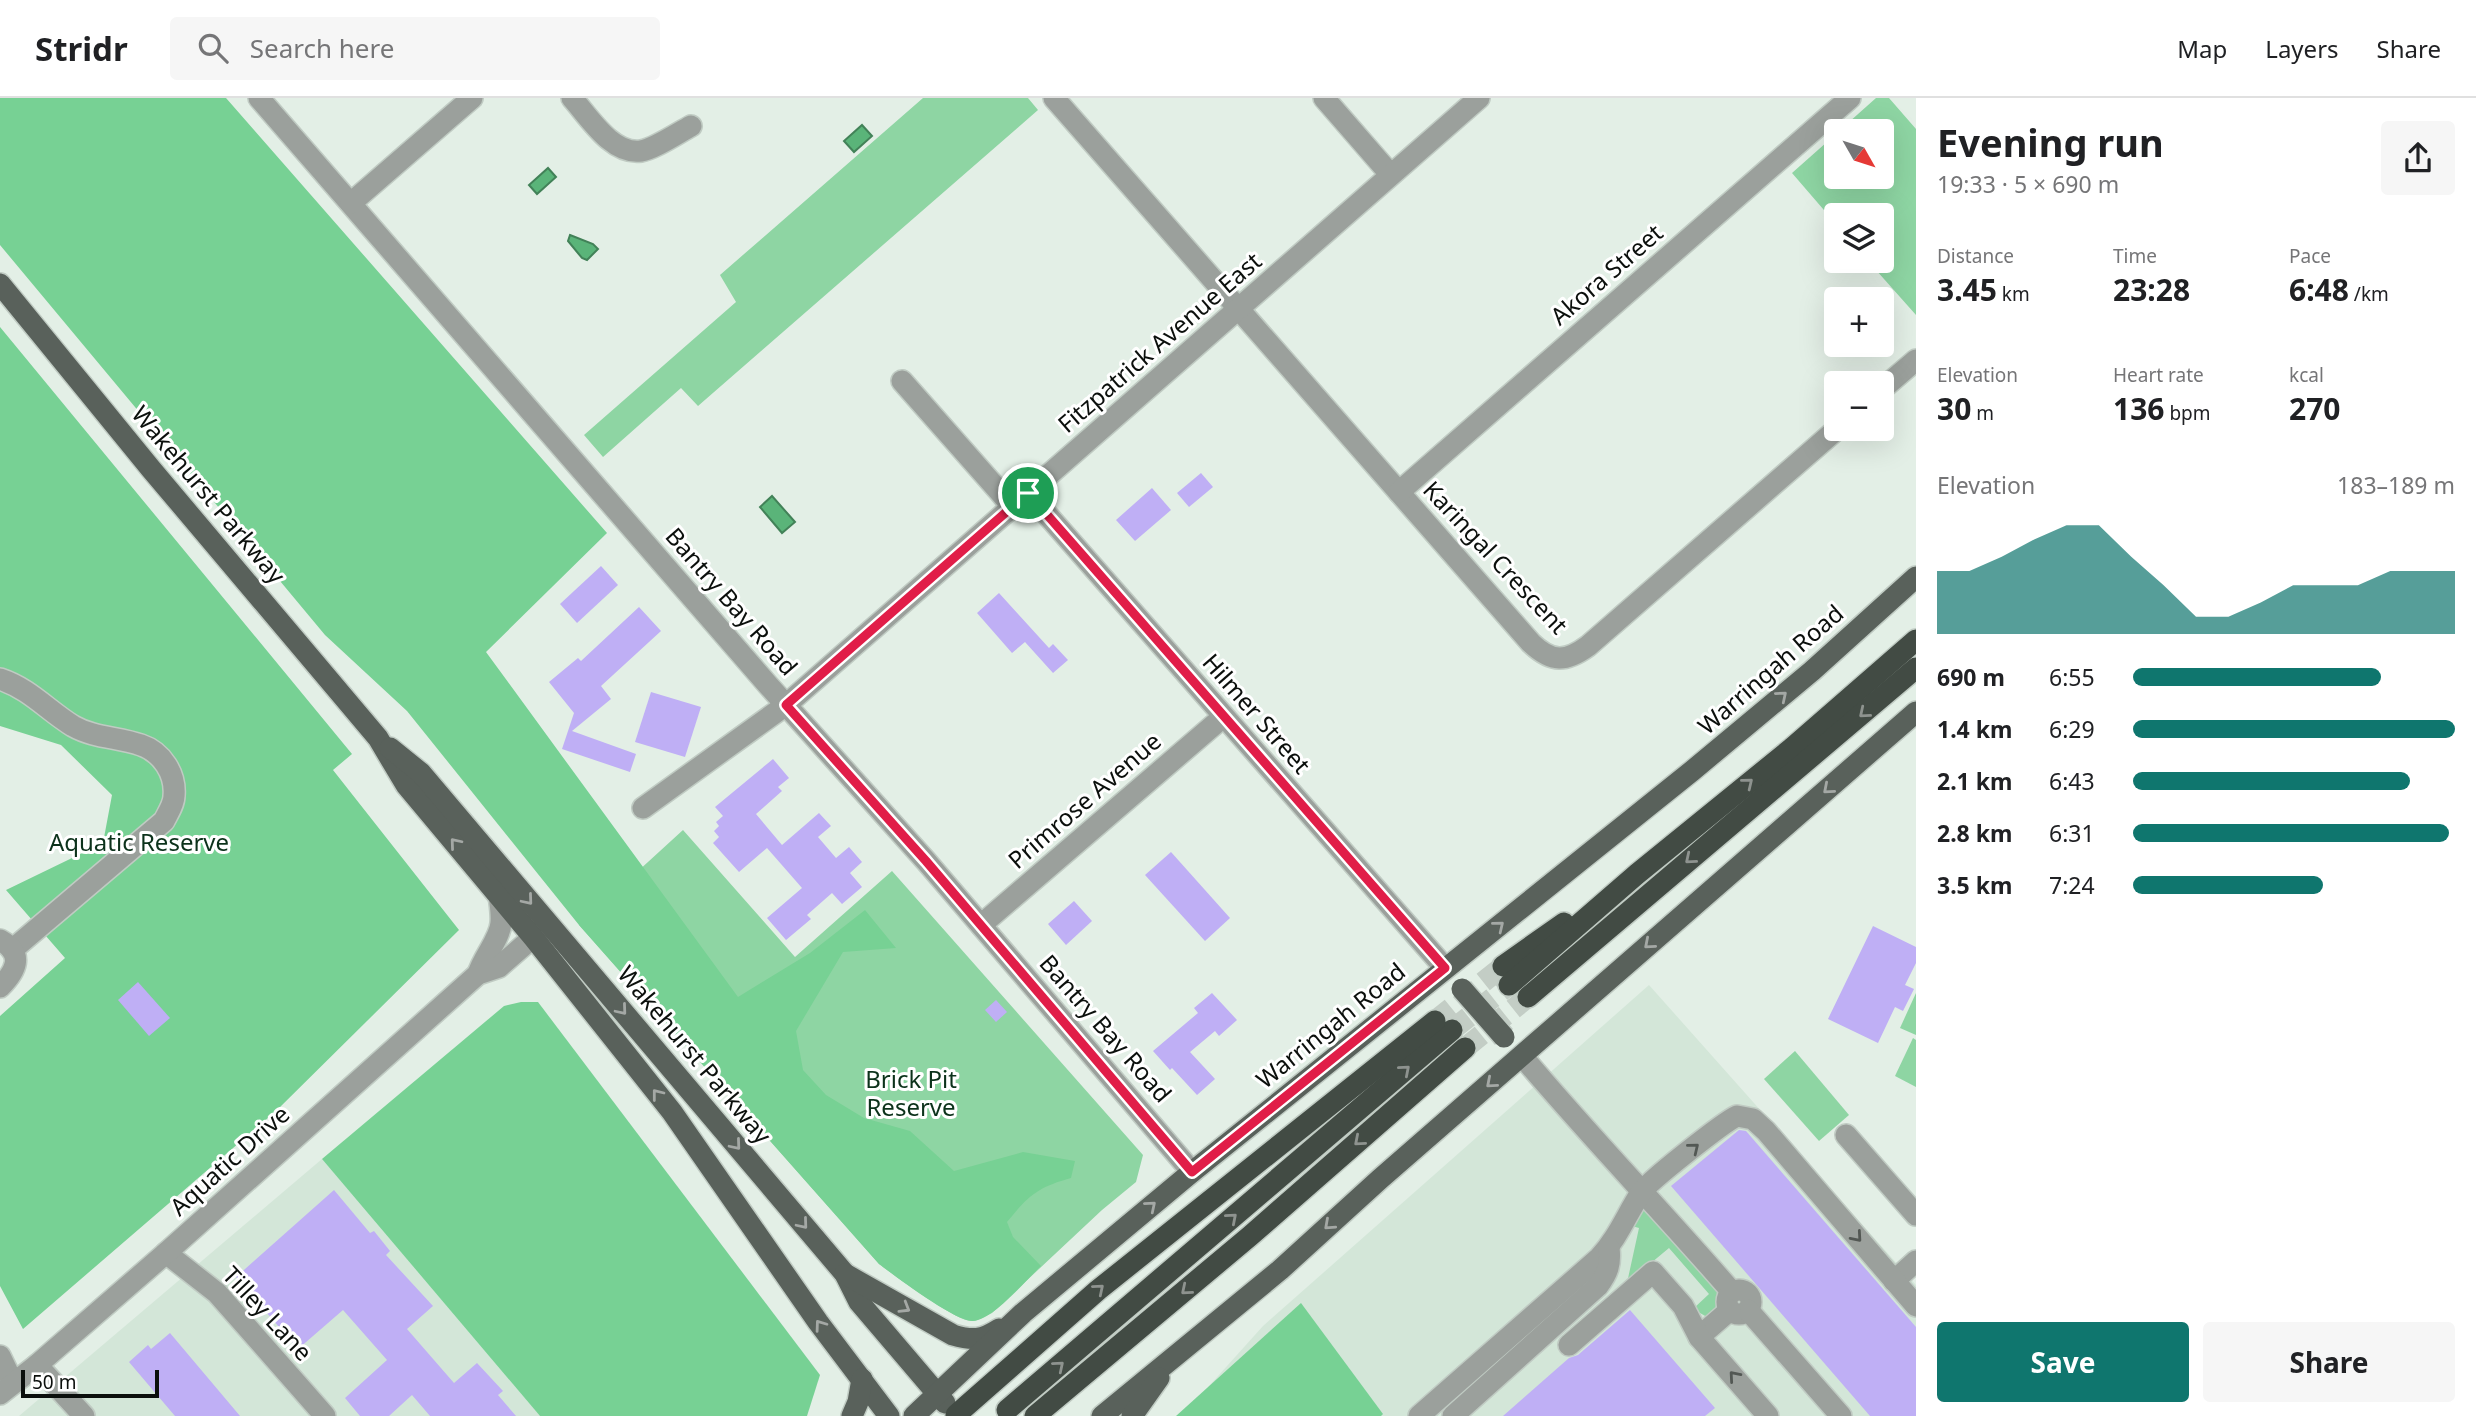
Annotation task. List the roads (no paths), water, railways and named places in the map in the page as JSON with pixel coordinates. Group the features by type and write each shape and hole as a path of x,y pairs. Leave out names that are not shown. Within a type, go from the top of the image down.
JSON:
{"highway":[{"path":"1506,976 1792,748 1916,640"},
{"path":"1528,997 1916,668"},
{"path":"956,1416 1108,1282 1444,1026 1007,1410"},
{"path":"1035,1416 1250,1236 1465,1048"}],"main road":[{"name":"Wakehurst Parkway","path":"0,284 151,469 378,738 407,785 499,895 541,931 845,1274 859,1302 956,1416"},
{"name":"Warringah Road","path":"914,1416 1023,1313 1192,1172 1692,771 1812,671 1916,577"},
{"path":"1102,1416 1280,1270 1380,1179 1916,712"},
{"name":"Wakehurst Parkway","path":"378,738 421,773 541,931 672,1112 818,1322 889,1416"},
{"path":"1445,968 1522,1056"},
{"path":"845,1274 937,1327 969,1340 986,1337 1023,1313"},
{"path":"1132,1416 1155,1387 1166,1364"},
{"path":"852,1416 862,1380"}],"street":[{"name":"Bantry Bay Road","path":"259,98 786,705 981,925 1192,1172"},
{"path":"351,203 472,98"},
{"path":"572,98 611,141 624,149 642,151 691,126"},
{"name":"Karingal Crescent","path":"1054,98 1541,653 1550,657 1568,658 1588,646 1824,440"},
{"path":"1324,98 1390,174"},
{"name":"Fitzpatrick Avenue East","path":"643,808 786,705 1479,98"},
{"name":"Akora Street","path":"1399,492 1850,98"},
{"path":"1894,379 1916,360"},
{"name":"Hilmer Street","path":"902,381 1020,500 1223,717 1445,968"},
{"path":"0,679 19,686 72,726 89,734 143,745 164,761 173,778 175,798 164,821 6,945 16,962 13,975 0,987"},
{"name":"Primrose Avenue","path":"981,925 1223,717"},
{"name":"Aquatic Drive","path":"478,974 483,959 500,932 499,895"},
{"name":"Aquatic Drive","path":"0,1356 7,1388 166,1253 478,974 499,967 541,931"},
{"path":"1522,1056 1743,1299 1841,1416"},
{"path":"1419,1416 1589,1268 1609,1248 1642,1191 1730,1119 1745,1116 1753,1119 1766,1132 1895,1289 1916,1306"},
{"path":"1846,1135 1916,1214"},
{"path":"1453,1416 1598,1286 1609,1269 1609,1248"},
{"name":"Tilley Lane","path":"166,1253 216,1293 325,1416"},
{"path":"1895,1289 1916,1261"},
{"path":"1569,1345 1653,1272 1683,1306 1699,1337 1768,1416"},
{"path":"1699,1337 1743,1299"},
{"path":"37,1365 84,1416"}],"tunnel":[{"path":"1435,1021 1503,966"},
{"path":"1452,1030 1509,985"},
{"path":"1465,1048 1528,997"}],"park label":[{"name":"Aquatic Reserve","path":"139,843"},
{"name":"Brick Pit Reserve","path":"911,1094"}]}
